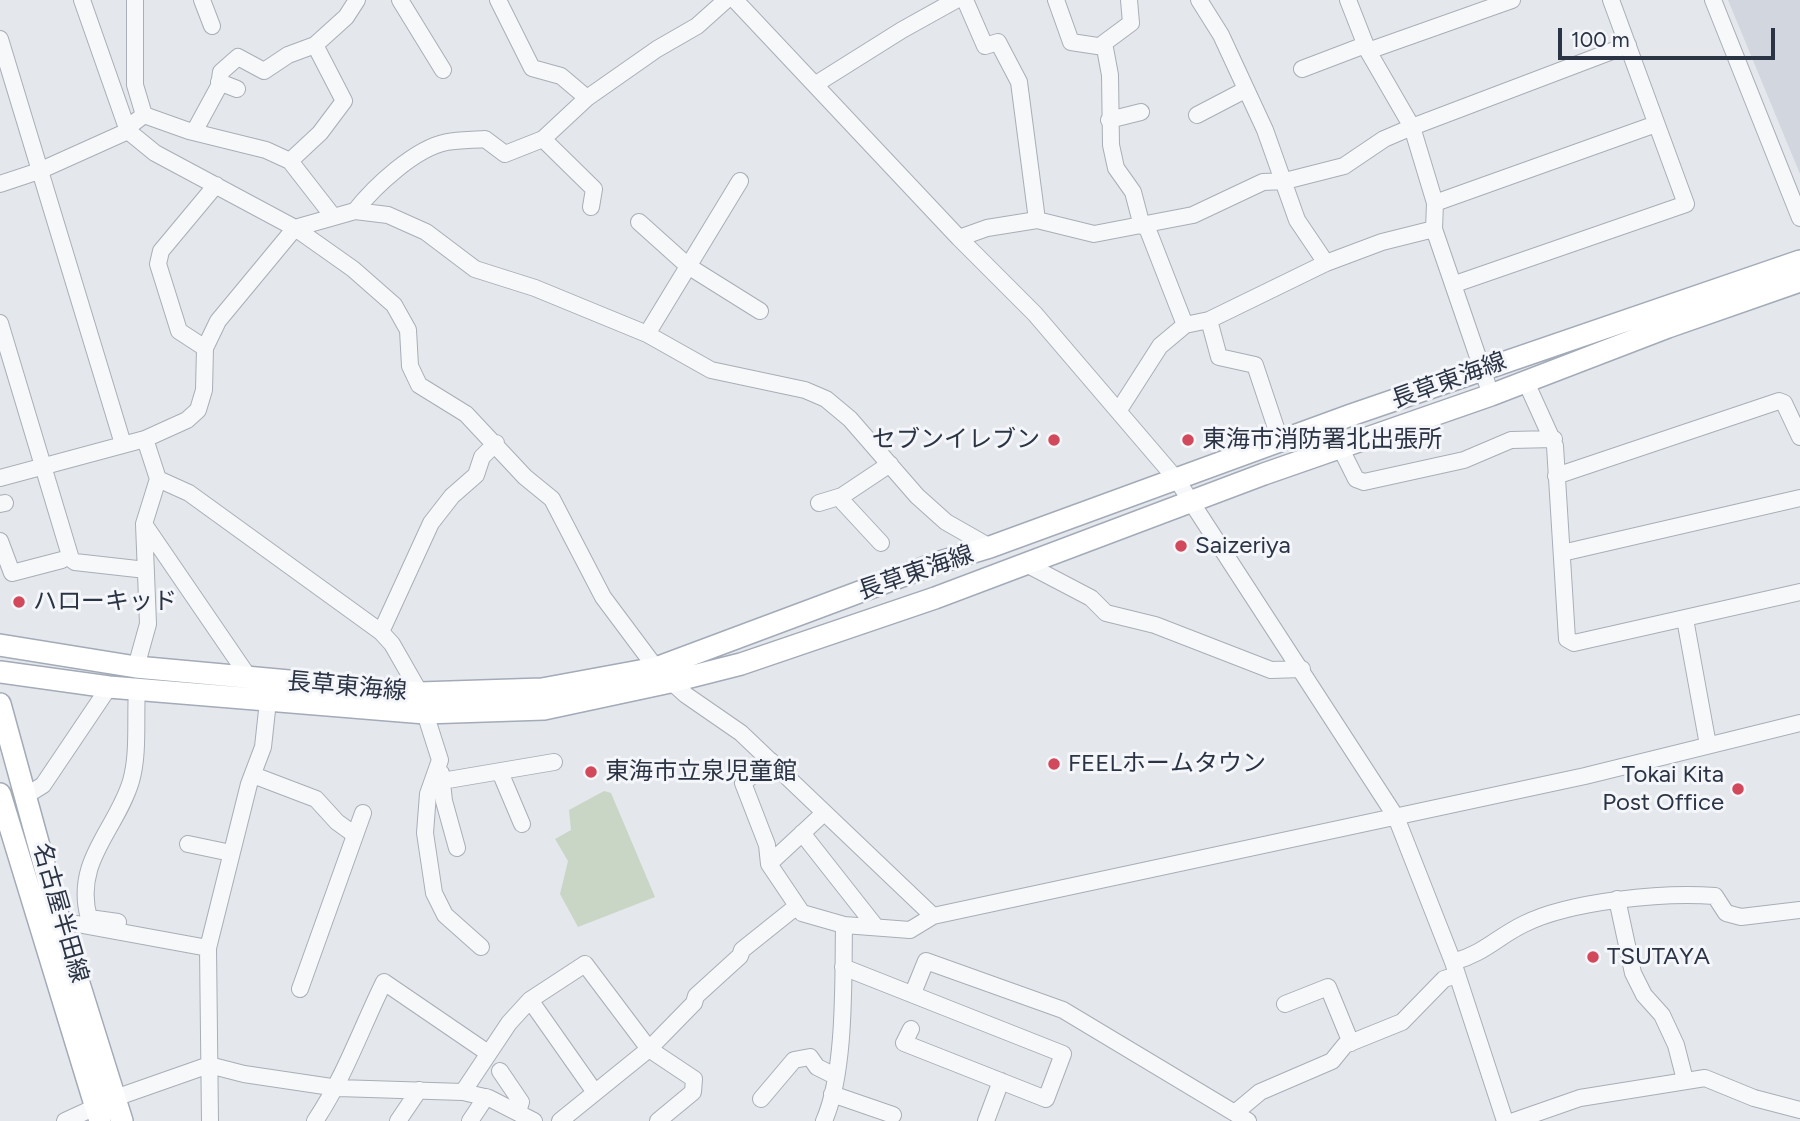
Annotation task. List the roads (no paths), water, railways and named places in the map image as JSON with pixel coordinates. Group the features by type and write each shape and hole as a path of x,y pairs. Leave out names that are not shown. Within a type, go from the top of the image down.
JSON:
{"main road":[{"name":"長草東海線","path":"0,672 109,687 268,701 422,703 544,709 663,675 937,563 990,547 1281,443 1351,415 1800,261"},
{"name":"長草東海線","path":"663,675 741,664 1028,565 1191,501 1800,281"},
{"name":"長草東海線","path":"0,645 136,667 250,678 422,703"},
{"name":"名古屋半田線","path":"0,704 61,926 122,1121"},
{"name":"名古屋半田線","path":"0,794 98,1115"}],"street":[{"path":"135,0 135,85 144,115"},
{"path":"202,0 212,26"},
{"path":"194,132 225,66 238,57 264,71 288,55 315,45 338,25 357,0"},
{"path":"400,0 443,70"},
{"path":"498,0 532,68 561,76 587,98"},
{"path":"355,211 374,187 421,154 444,142 485,139 505,154 543,139 587,98 657,49 697,26 726,0"},
{"path":"735,0 959,238 1035,314 1177,480 1396,817 1455,968 1506,1121"},
{"path":"816,84 956,0"},
{"path":"965,0 985,46 998,42 1019,82 1037,220"},
{"path":"1056,0 1071,43 1104,47 1131,23 1129,0"},
{"path":"1199,0 1221,35 1265,130 1297,220 1326,263"},
{"path":"1348,0 1367,48 1412,127 1436,203 1434,229 1455,284 1490,395"},
{"path":"1302,69 1512,0"},
{"path":"1455,284 1686,204 1611,0"},
{"path":"1713,0 1800,218"},
{"path":"86,1 127,129 155,153 295,228 353,270 394,305 408,330 410,366 419,385 466,414 525,477 552,499 603,597 663,675 741,733 933,916"},
{"path":"0,39 123,444"},
{"path":"290,161 320,133 344,101 315,45"},
{"path":"959,238 987,228 1037,220 1094,234 1193,215 1263,182 1285,181 1344,166 1384,139 1412,127 1628,45"},
{"path":"1104,47 1110,75 1109,120 1116,168 1133,192 1144,226 1185,325"},
{"path":"219,82 237,89"},
{"path":"1197,115 1245,90"},
{"path":"1109,120 1141,111"},
{"path":"0,184 39,172 127,129 144,115"},
{"path":"144,115 194,132 266,150 290,161 332,215"},
{"path":"1436,203 1657,124"},
{"path":"543,139 594,189 591,207"},
{"path":"647,334 740,181"},
{"path":"205,348 179,331 158,264 161,251 216,185"},
{"path":"0,478 145,439 187,421 198,410 204,390 205,348 218,321 295,228 332,215 355,211 388,215 426,232 475,269 535,288 647,334 711,370 805,390 826,399 850,419 946,522 990,547"},
{"path":"639,222 688,266 760,311"},
{"path":"1119,410 1160,346 1185,325 1209,320 1326,263 1382,242 1434,229"},
{"path":"1209,320 1219,357 1255,365 1281,443"},
{"path":"0,323 71,559 75,562 146,570"},
{"path":"1526,382 1554,439 1567,639 1574,643 1800,592"},
{"path":"1556,476 1779,401 1784,403 1800,437"},
{"path":"136,667 148,624 144,524 158,479 145,439"},
{"path":"1340,447 1356,479 1364,482 1464,460 1511,440 1554,439"},
{"path":"382,632 431,523 452,496 476,475 482,457 496,443"},
{"path":"819,503 842,496 890,464"},
{"path":"158,479 189,493 382,632 392,644 422,703 440,760 457,848"},
{"path":"842,496 843,502 881,543"},
{"path":"1562,553 1800,498"},
{"path":"144,524 250,678"},
{"path":"0,541 4,566 12,573 62,559"},
{"path":"1028,565 1091,598 1106,613 1155,625 1270,670 1302,669"},
{"path":"1685,619 1708,745"},
{"path":"27,795 43,785 109,687"},
{"path":"116,931 118,922 89,918 88,880 91,859 132,779 137,690"},
{"path":"210,1121 208,948 231,853 263,747 268,701"},
{"path":"771,761 743,783 767,845 769,864 802,913 819,920 845,925 909,930 933,916 1019,900 1061,887 1356,823 1396,817 1800,723"},
{"path":"440,760 428,794 425,833 434,893 445,915 481,947"},
{"path":"442,781 554,762"},
{"path":"500,772 522,824"},
{"path":"253,775 316,799 355,835"},
{"path":"300,989 363,813"},
{"path":"769,864 824,813"},
{"path":"802,833 876,927"},
{"path":"188,844 231,853"},
{"path":"913,993 926,961 1028,995 1063,1010 1126,1050 1242,1116 1260,1092 1332,1061 1351,1043 1402,1022 1455,968 1525,923 1617,899 1715,896 1726,913 1741,917 1800,910"},
{"path":"1617,899 1633,973 1644,995 1662,1015 1676,1045 1685,1080"},
{"path":"560,1121 649,1049 694,1003 696,996 740,956 742,950 797,906"},
{"path":"61,926 77,924 208,948"},
{"path":"824,1121 835,1076 845,925"},
{"path":"463,1092 488,1053 530,1000 585,964 649,1049 694,1079 693,1092 658,1121"},
{"path":"843,967 1063,1054 1046,1099 904,1043 911,1029"},
{"path":"315,1121 338,1088 349,1055 384,982 488,1053"},
{"path":"1285,1004 1328,987 1351,1043"},
{"path":"530,1000 594,1091"},
{"path":"761,1098 794,1059 810,1057 817,1067 835,1076"},
{"path":"65,1121 98,1115 116,1098 209,1065 244,1074 338,1088 463,1092 486,1097 534,1121"},
{"path":"500,1071 521,1102 518,1112"},
{"path":"1514,1121 1580,1098 1705,1078 1754,1098 1800,1110"},
{"path":"986,1121 1001,1082"},
{"path":"398,1121 419,1090"},
{"path":"832,1094 893,1115"},
{"path":"470,1121 486,1097"}],"place":[{"name":"セブンイレブン","path":"1054,440"},
{"name":"東海市消防署北出張所","path":"1188,440"},
{"name":"Saizeriya","path":"1181,546"},
{"name":"ハローキッド","path":"19,602"},
{"name":"FEELホームタウン","path":"1054,764"},
{"name":"東海市立泉児童館","path":"591,772"},
{"name":"Tokai Kita Post Office","path":"1738,789"},
{"name":"TSUTAYA","path":"1593,957"}]}
